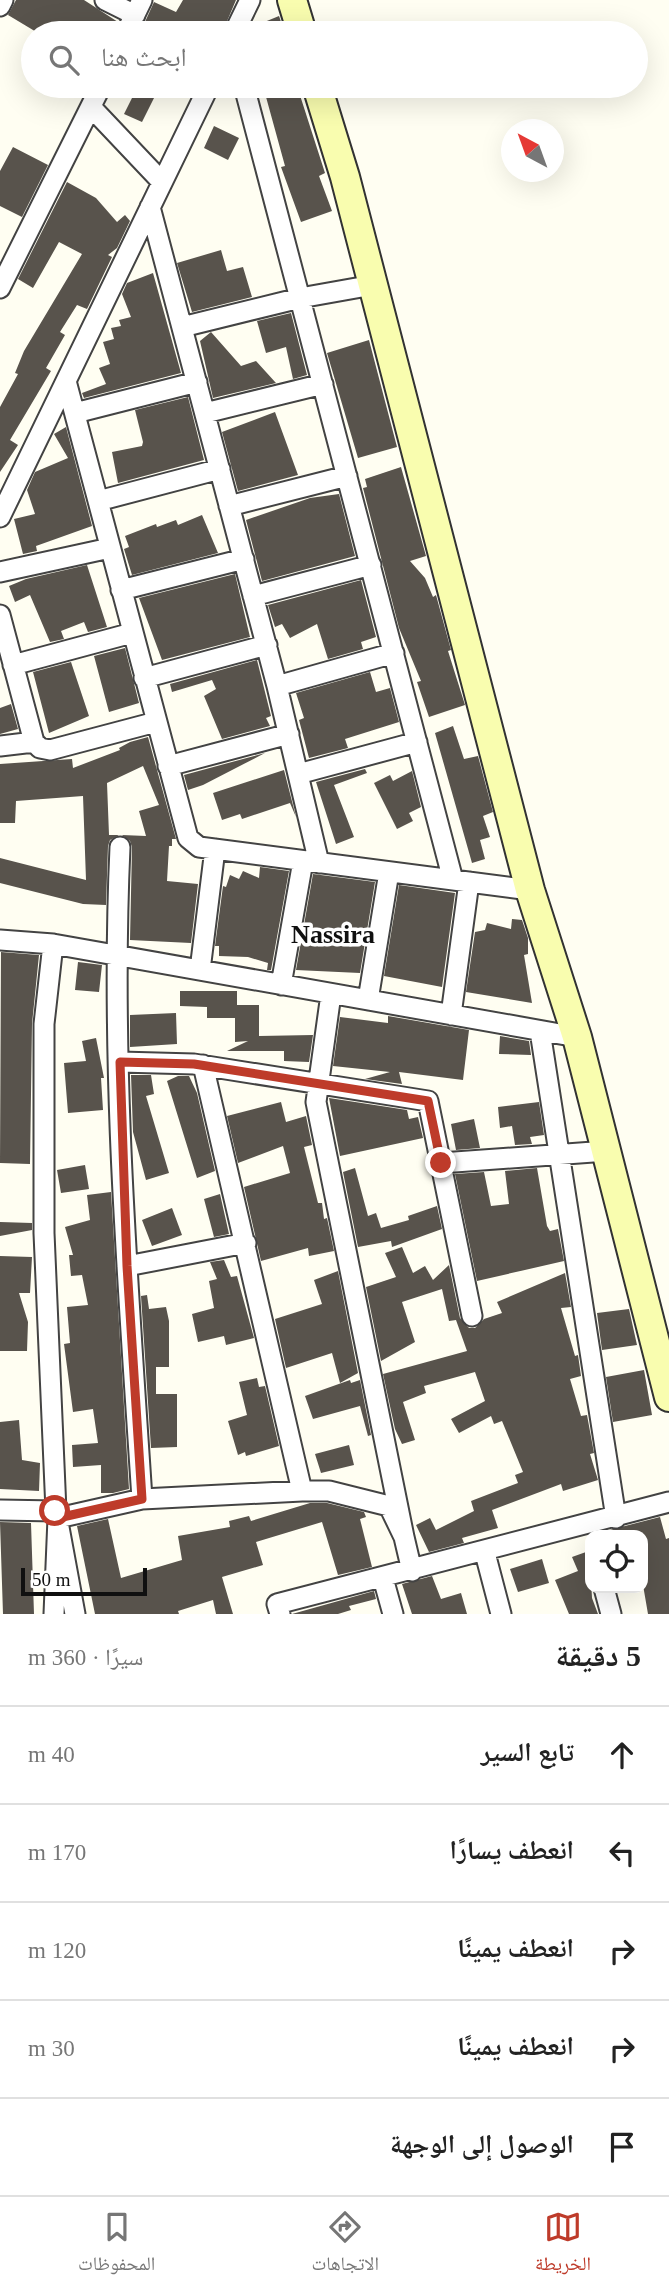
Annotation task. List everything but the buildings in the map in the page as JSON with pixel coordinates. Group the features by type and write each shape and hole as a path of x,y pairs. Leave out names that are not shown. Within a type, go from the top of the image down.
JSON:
{"main road":[{"path":"292,0 298,21"},
{"path":"320,98 373,285 530,890 577,1037 669,1397"}],"street":[{"path":"0,6 3,0"},
{"path":"105,0 139,8"},
{"path":"240,21 250,0"},
{"path":"0,288 95,98"},
{"path":"0,517 203,98"},
{"path":"247,98 417,742 461,881 451,1015"},
{"path":"91,107 162,182"},
{"path":"150,207 267,645 298,774 311,862 281,985"},
{"path":"182,327 299,298 373,285"},
{"path":"66,381 188,838 199,847 530,890"},
{"path":"75,413 197,382"},
{"path":"205,413 323,384"},
{"path":"98,501 220,469"},
{"path":"229,506 347,476"},
{"path":"0,572 110,548"},
{"path":"121,590 244,559"},
{"path":"253,596 371,565"},
{"path":"0,615 34,742 40,748 50,750 156,722"},
{"path":"13,664 132,633"},
{"path":"144,678 267,645"},
{"path":"277,686 394,653"},
{"path":"168,766 289,734"},
{"path":"0,746 34,742"},
{"path":"298,774 417,742"},
{"path":"120,847 115,955 127,1266 142,1499"},
{"path":"200,970 215,849"},
{"path":"368,1000 388,872"},
{"path":"0,940 53,944 577,1037"},
{"path":"53,944 44,1024 44,1233 57,1514 54,1614"},
{"path":"331,994 316,1102 412,1571"},
{"path":"540,1031 616,1518"},
{"path":"120,1062 203,1065 428,1101 472,1316"},
{"path":"203,1065 302,1490"},
{"path":"441,1163 607,1151"},
{"path":"127,1266 246,1243"},
{"path":"0,1510 57,1514 142,1499 302,1490 329,1491 389,1506 404,1537"},
{"path":"590,1530 616,1518 669,1502"},
{"path":"57,1514 75,1614"},
{"path":"280,1614 278,1604 585,1531"},
{"path":"485,1553 501,1614"},
{"path":"383,1578 393,1614"},
{"path":"605,1593 611,1614"}],"district":[{"name":"Nassira","path":"333,934"}],"route":[{"path":"55,1511 58,1518 142,1499 127,1266 120,1062 194,1064 428,1101 441,1163"}]}
